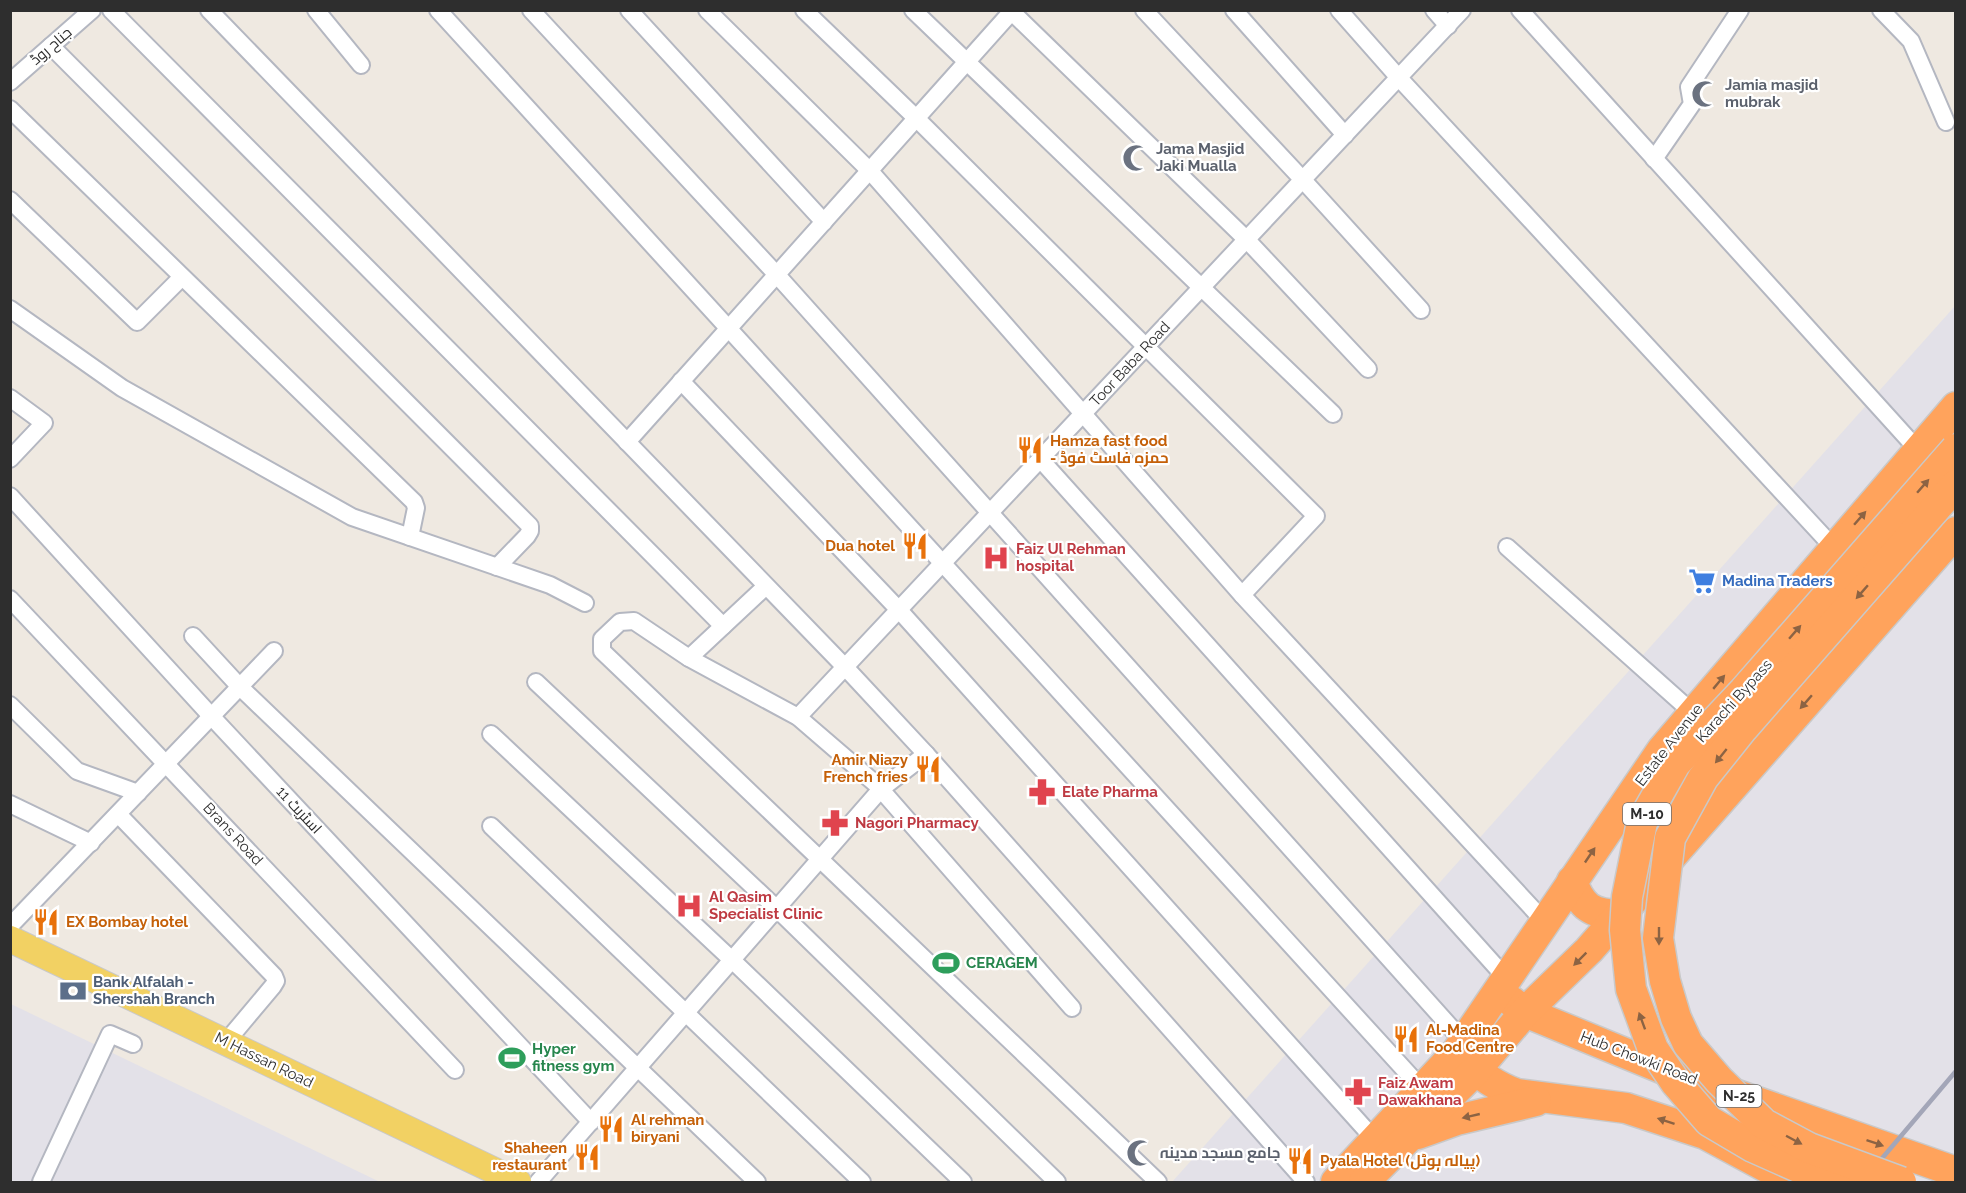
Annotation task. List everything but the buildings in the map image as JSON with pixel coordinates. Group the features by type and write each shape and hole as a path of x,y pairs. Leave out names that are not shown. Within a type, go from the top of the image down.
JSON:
{"highway":[{"name":"Estate Avenue","path":"1364,1182 1409,1137 1464,1055 1502,986 1544,921 1662,750 1956,407"},
{"name":"Karachi Bypass","path":"1842,1182 1807,1171 1752,1148 1709,1121 1676,1083 1653,1049 1631,989 1625,930 1627,897 1642,822 1675,764 1744,691 1956,448"},
{"name":"Karachi Bypass","path":"1901,1182 1809,1148 1764,1124 1719,1080 1688,1044 1676,1018 1665,981 1658,938 1670,838 1703,777 1743,728 1956,485"},
{"name":"Estate Avenue","path":"1336,1182 1423,1090 1464,1055 1525,1012 1589,950 1956,532"},
{"path":"1572,881 1577,896 1588,908 1603,915 1619,915"},
{"name":"Hub Chowki Road","path":"1502,986 1525,1012 1666,1070 1956,1172"},
{"path":"1464,1055 1491,1083 1504,1090 1517,1094 1626,1108 1705,1134 1794,1182"},
{"path":"1409,1137 1457,1120 1548,1098"}],"main road":[{"name":"M Hassan Road","path":"10,939 518,1182"}],"street":[{"name":"جناح روڈ","path":"10,82 92,10"},
{"path":"111,10 723,626"},
{"path":"209,10 845,667 926,754 1306,1182"},
{"path":"316,10 361,65"},
{"path":"438,10 1423,1090"},
{"path":"531,10 777,275 990,514 1464,1055"},
{"path":"629,10 824,222"},
{"path":"707,10 870,171 1242,595 1544,921"},
{"path":"804,10 916,118 1316,516 1242,595"},
{"path":"913,10 1333,414"},
{"path":"1144,10 1303,180 1420,310"},
{"path":"1234,10 1345,135"},
{"path":"1339,10 1399,78 1834,548"},
{"path":"1434,10 1448,26"},
{"name":"Toor Baba Road","path":"798,717 1462,10"},
{"path":"1520,10 1918,450"},
{"path":"1654,159 1692,104 1689,87 1740,10"},
{"path":"1881,10 1911,41 1946,122"},
{"path":"627,442 1012,11 1247,240 1368,369"},
{"path":"51,46 530,526 527,536 497,567"},
{"path":"10,109 414,502 416,508 410,537"},
{"path":"10,200 137,322 182,277"},
{"path":"10,309 122,388 352,517 550,585 585,603"},
{"path":"681,381 899,610 1375,1140"},
{"path":"10,398 44,423 10,459"},
{"path":"1041,460 1502,986"},
{"name":"اسٹریٹ 11","path":"10,496 212,717 591,1122"},
{"path":"1507,547 1693,713"},
{"path":"689,658 766,586"},
{"name":"Brans Road","path":"10,598 454,1071"},
{"path":"1071,1008 880,789 798,717 689,658 634,621 620,622 602,639 600,645 602,651 1158,1182"},
{"path":"193,636 240,687 757,1182"},
{"path":"10,926 274,651"},
{"path":"536,682 777,908 1057,1182"},
{"path":"10,705 77,771 138,793"},
{"path":"491,734 732,960 963,1182"},
{"path":"538,1182 880,789 926,754"},
{"path":"10,804 90,843"},
{"path":"118,814 274,976 276,981 273,986 226,1042"},
{"path":"491,826 862,1182"},
{"path":"42,1182 110,1034 133,1044"}],"shaded area":[{"path":"1955,306 1955,1182 1172,1182"},
{"path":"11,1004 380,1182 11,1182"}],"railway":[{"path":"1862,1182 1956,1071"}],"place":[{"name":"Jamia masjid mubrak","path":"1705,94"},
{"name":"Jama Masjid Jaki Mualla","path":"1136,158"},
{"name":"Hamza fast food - حمزہ فاسٹ فوڈ","path":"1030,450"},
{"name":"Dua hotel","path":"915,546"},
{"name":"Faiz Ul Rehman hospital","path":"996,558"},
{"name":"Madina Traders","path":"1702,581"},
{"name":"Amir Niazy French fries","path":"928,769"},
{"name":"Elate Pharma","path":"1042,792"},
{"name":"Nagori Pharmacy","path":"835,823"},
{"name":"Al Qasim Specialist Clinic","path":"689,906"},
{"name":"EX Bombay hotel","path":"46,922"},
{"name":"CERAGEM","path":"946,963"},
{"name":"Bank Alfalah - Shershah Branch","path":"73,991"},
{"name":"Al-Madina Food Centre","path":"1406,1039"},
{"name":"Hyper fitness gym","path":"512,1058"},
{"name":"Faiz Awam Dawakhana","path":"1358,1092"},
{"name":"Al rehman biryani","path":"611,1129"},
{"name":"جامع مسجد مدینہ","path":"1140,1153"},
{"name":"Shaheen restaurant","path":"587,1157"},
{"name":"Pyala Hotel (پیالہ ہوٹل)","path":"1300,1161"}]}
